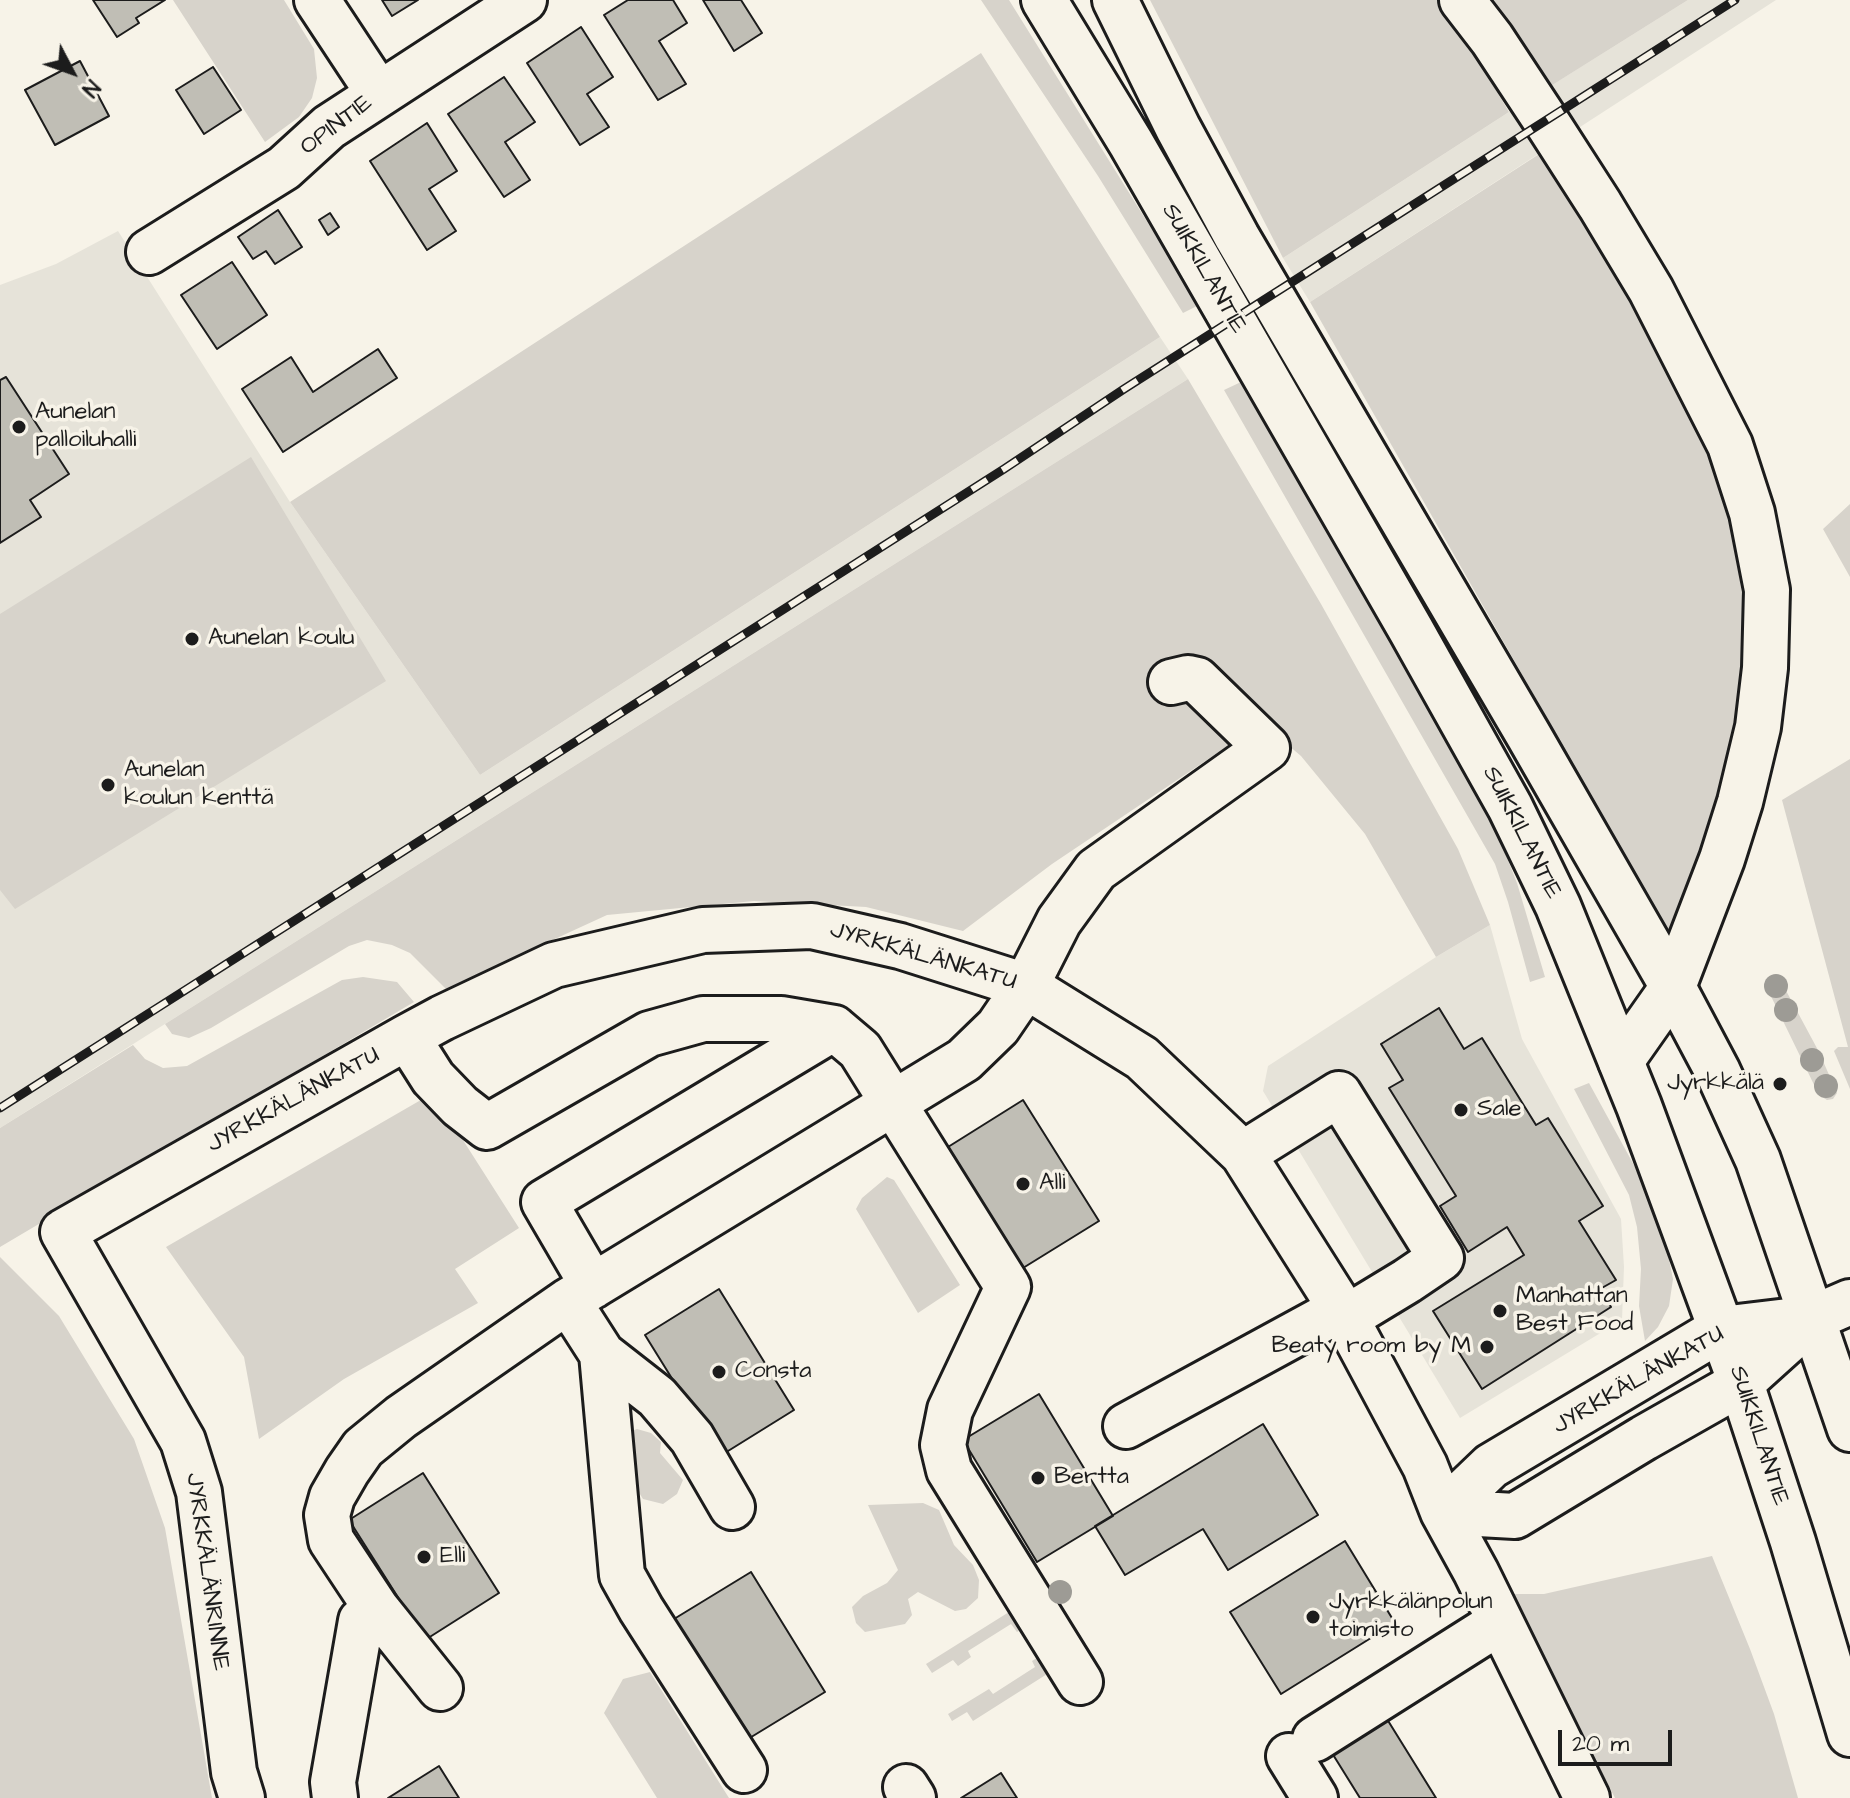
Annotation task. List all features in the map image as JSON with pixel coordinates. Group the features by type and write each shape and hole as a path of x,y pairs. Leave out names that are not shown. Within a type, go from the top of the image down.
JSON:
{"street":[{"path":"317,0 379,94"},
{"name":"OPINTIE","path":"149,252 284,168 329,127 524,0"},
{"name":"SUIKKILANTIE","path":"1044,0 1131,143 1353,527 1510,807 1558,906 1621,1061 1741,1383 1850,1734"},
{"name":"SUIKKILANTIE","path":"1115,0 1178,128 1237,237 1673,987 1718,1072 1832,1310 1850,1429"},
{"path":"1462,0 1492,39 1546,121 1651,290 1730,445 1752,513 1767,590 1765,668 1758,727 1740,802 1722,859 1673,987 1621,1061"},
{"path":"440,1688 376,1608 331,1540 327,1515 332,1497 363,1448 401,1417 580,1294 964,1060 998,1027 1026,986 1059,921 1096,870 1267,748 1197,680 1188,678 1171,682"},
{"name":"JYRKKÄLÄNKATU","path":"63,1232 407,1037 554,965 703,930 812,926 900,946 1026,986 1142,1058 1243,1154 1343,1313 1425,1466 1443,1512 1476,1572 1587,1798"},
{"path":"407,1037 433,1078 460,1106 487,1127 649,1034 703,1019 781,1019 834,1028 860,1050 1008,1287 950,1410 943,1445 949,1470 1080,1682"},
{"path":"744,1770 622,1575 602,1354 544,1202 834,1028"},
{"path":"1126,1426 1407,1281 1441,1258 1339,1094 1243,1154"},
{"name":"JYRKKÄLÄNRINNE","path":"63,1232 183,1441 199,1492 234,1772 242,1798"},
{"name":"JYRKKÄLÄNKATU","path":"1443,1512 1491,1466 1721,1329 1832,1310"},
{"name":"JYRKKÄLÄNKATU","path":"1443,1512 1515,1516 1741,1383 1832,1310"},
{"path":"602,1354 657,1397 692,1438 732,1507"},
{"path":"335,1798 333,1782 361,1621 376,1608"},
{"path":"1315,1798 1302,1747 1500,1622"}],"shaded area":[{"path":"173,0 284,0 314,49 317,78 312,98 299,117 265,142"},
{"path":"981,0 1009,0 1199,305 1183,313 1098,176"},
{"path":"1150,0 1438,0 1450,13 1509,112 1283,258"},
{"path":"1480,0 1688,0 1546,89"},
{"path":"1688,0 1776,0 1310,302 1283,258"},
{"path":"981,53 1160,337 480,775 290,502"},
{"path":"1547,149 1635,293 1696,420 1731,514 1743,603 1744,724 1724,814 1671,936 1310,302"},
{"name":"Aunelan koulu","path":"118,231 290,502 480,775 1160,337 1188,379 0,1128 0,285 56,264"},
{"path":"1188,379 1321,604 1458,849 1490,925 1436,957 1365,834 1301,756 1262,723 1052,864 963,931 866,907 754,901 607,915 446,989 410,953 392,945 367,940 349,946 189,1038 172,1034 165,1024"},
{"path":"1241,382 1459,761 1498,835 1517,883 1545,977 1530,982 1495,864 1224,390"},
{"name":"Aunelan koulun kenttä","path":"251,457 386,681 15,909 0,890 0,614"},
{"path":"1850,504 1850,577 1823,529"},
{"path":"1850,759 1850,1089 1834,1051 1838,1047 1848,1047 1782,800"},
{"path":"1490,925 1522,1039 1621,1219 1624,1267 1622,1320 1460,1418 1263,1091 1268,1066"},
{"path":"363,977 397,982 414,1002 0,1247 0,1128 133,1045 145,1059 163,1068 187,1066 342,980"},
{"path":"1778,978 1783,985 1819,1052 1837,1093 1833,1099 1827,1100 1819,1095 1767,988 1767,980"},
{"path":"1589,1083 1635,1167 1665,1240 1673,1279 1669,1306 1658,1327 1645,1341 1639,1306 1641,1269 1637,1227 1629,1195 1574,1089"},
{"path":"433,1093 519,1228 455,1269 478,1303 344,1379 259,1439 244,1357 166,1247"},
{"path":"887,1177 894,1180 960,1285 918,1313 856,1209 862,1198"},
{"path":"0,1257 59,1316 134,1439 165,1528 212,1798 0,1798"},
{"path":"637,1429 651,1433 661,1442 660,1453 683,1480 677,1494 663,1504 643,1499 628,1475 629,1432"},
{"path":"923,1503 939,1510 954,1545 973,1565 979,1580 978,1598 966,1609 955,1611 918,1592 908,1599 912,1615 905,1624 865,1632 856,1623 852,1607 863,1596 887,1583 898,1570 868,1505"},
{"path":"1712,1556 1774,1714 1798,1798 1615,1798 1511,1594 1544,1594"},
{"path":"1017,1607 1028,1625 1017,1632 1011,1624 968,1651 971,1657 958,1666 953,1660 932,1673 926,1664"},
{"path":"1045,1653 1055,1669 973,1721 967,1712 952,1721 948,1714 989,1689 993,1694 1035,1667 1032,1661"},
{"path":"650,1672 729,1798 657,1798 604,1713 623,1679"}],"building":[{"path":"93,0 165,0 136,18 139,23 117,37"},
{"path":"382,0 418,0 392,16"},
{"path":"628,0 673,0 687,23 659,41 686,84 658,100 604,15"},
{"path":"703,0 741,0 762,33 734,51"},
{"path":"581,27 613,77 587,94 609,127 580,145 527,63"},
{"path":"80,61 109,116 55,145 25,90"},
{"path":"213,67 241,110 204,134 176,90"},
{"path":"504,77 535,122 505,142 530,180 504,197 448,114"},
{"path":"427,123 457,171 429,189 456,231 427,250 370,161"},
{"path":"278,210 302,247 275,264 266,251 253,259 238,237"},
{"path":"330,213 339,227 328,235 319,220"},
{"path":"232,262 267,315 217,349 181,295"},
{"path":"378,349 397,378 283,452 242,389 291,357 313,392"},
{"name":"Aunelan palloiluhalli","path":"6,377 69,474 30,500 41,517 0,543 0,380"},
{"path":"1439,1008 1464,1049 1482,1038 1536,1125 1548,1118 1603,1206 1579,1221 1616,1280 1600,1289 1611,1307 1482,1389 1433,1311 1524,1255 1507,1227 1468,1252 1440,1206 1456,1196 1389,1088 1403,1080 1381,1044"},
{"name":"Alli","path":"1023,1100 1099,1221 1023,1268 948,1147"},
{"name":"Consta","path":"719,1289 794,1410 720,1456 645,1335"},
{"name":"Bertta","path":"1039,1394 1113,1516 1037,1562 963,1440"},
{"path":"1263,1424 1318,1515 1228,1570 1203,1529 1125,1575 1095,1526"},
{"name":"Elli","path":"423,1473 499,1593 425,1640 349,1520"},
{"name":"Jyrkkälänpolun toimisto","path":"1345,1541 1395,1623 1281,1694 1230,1612"},
{"path":"751,1572 825,1692 748,1739 674,1619"},
{"path":"1382,1711 1436,1798 1360,1798 1327,1745"},
{"path":"439,1766 459,1798 388,1798"},
{"path":"1001,1773 1017,1798 961,1798"}],"railway":[{"path":"0,1108 1735,0"}],"place":[{"name":"Aunelan palloiluhalli","path":"19,427"},
{"name":"Aunelan koulu","path":"192,639"},
{"name":"Aunelan koulun kenttä","path":"108,785"},
{"name":"Jyrkkälä","path":"1780,1084"},
{"name":"Sale","path":"1461,1110"},
{"name":"Alli","path":"1023,1184"},
{"name":"Manhattan Best Food","path":"1500,1311"},
{"name":"Beaty room by M","path":"1487,1347"},
{"name":"Consta","path":"719,1372"},
{"name":"Bertta","path":"1038,1478"},
{"name":"Elli","path":"424,1557"},
{"name":"Jyrkkälänpolun toimisto","path":"1313,1617"}]}
